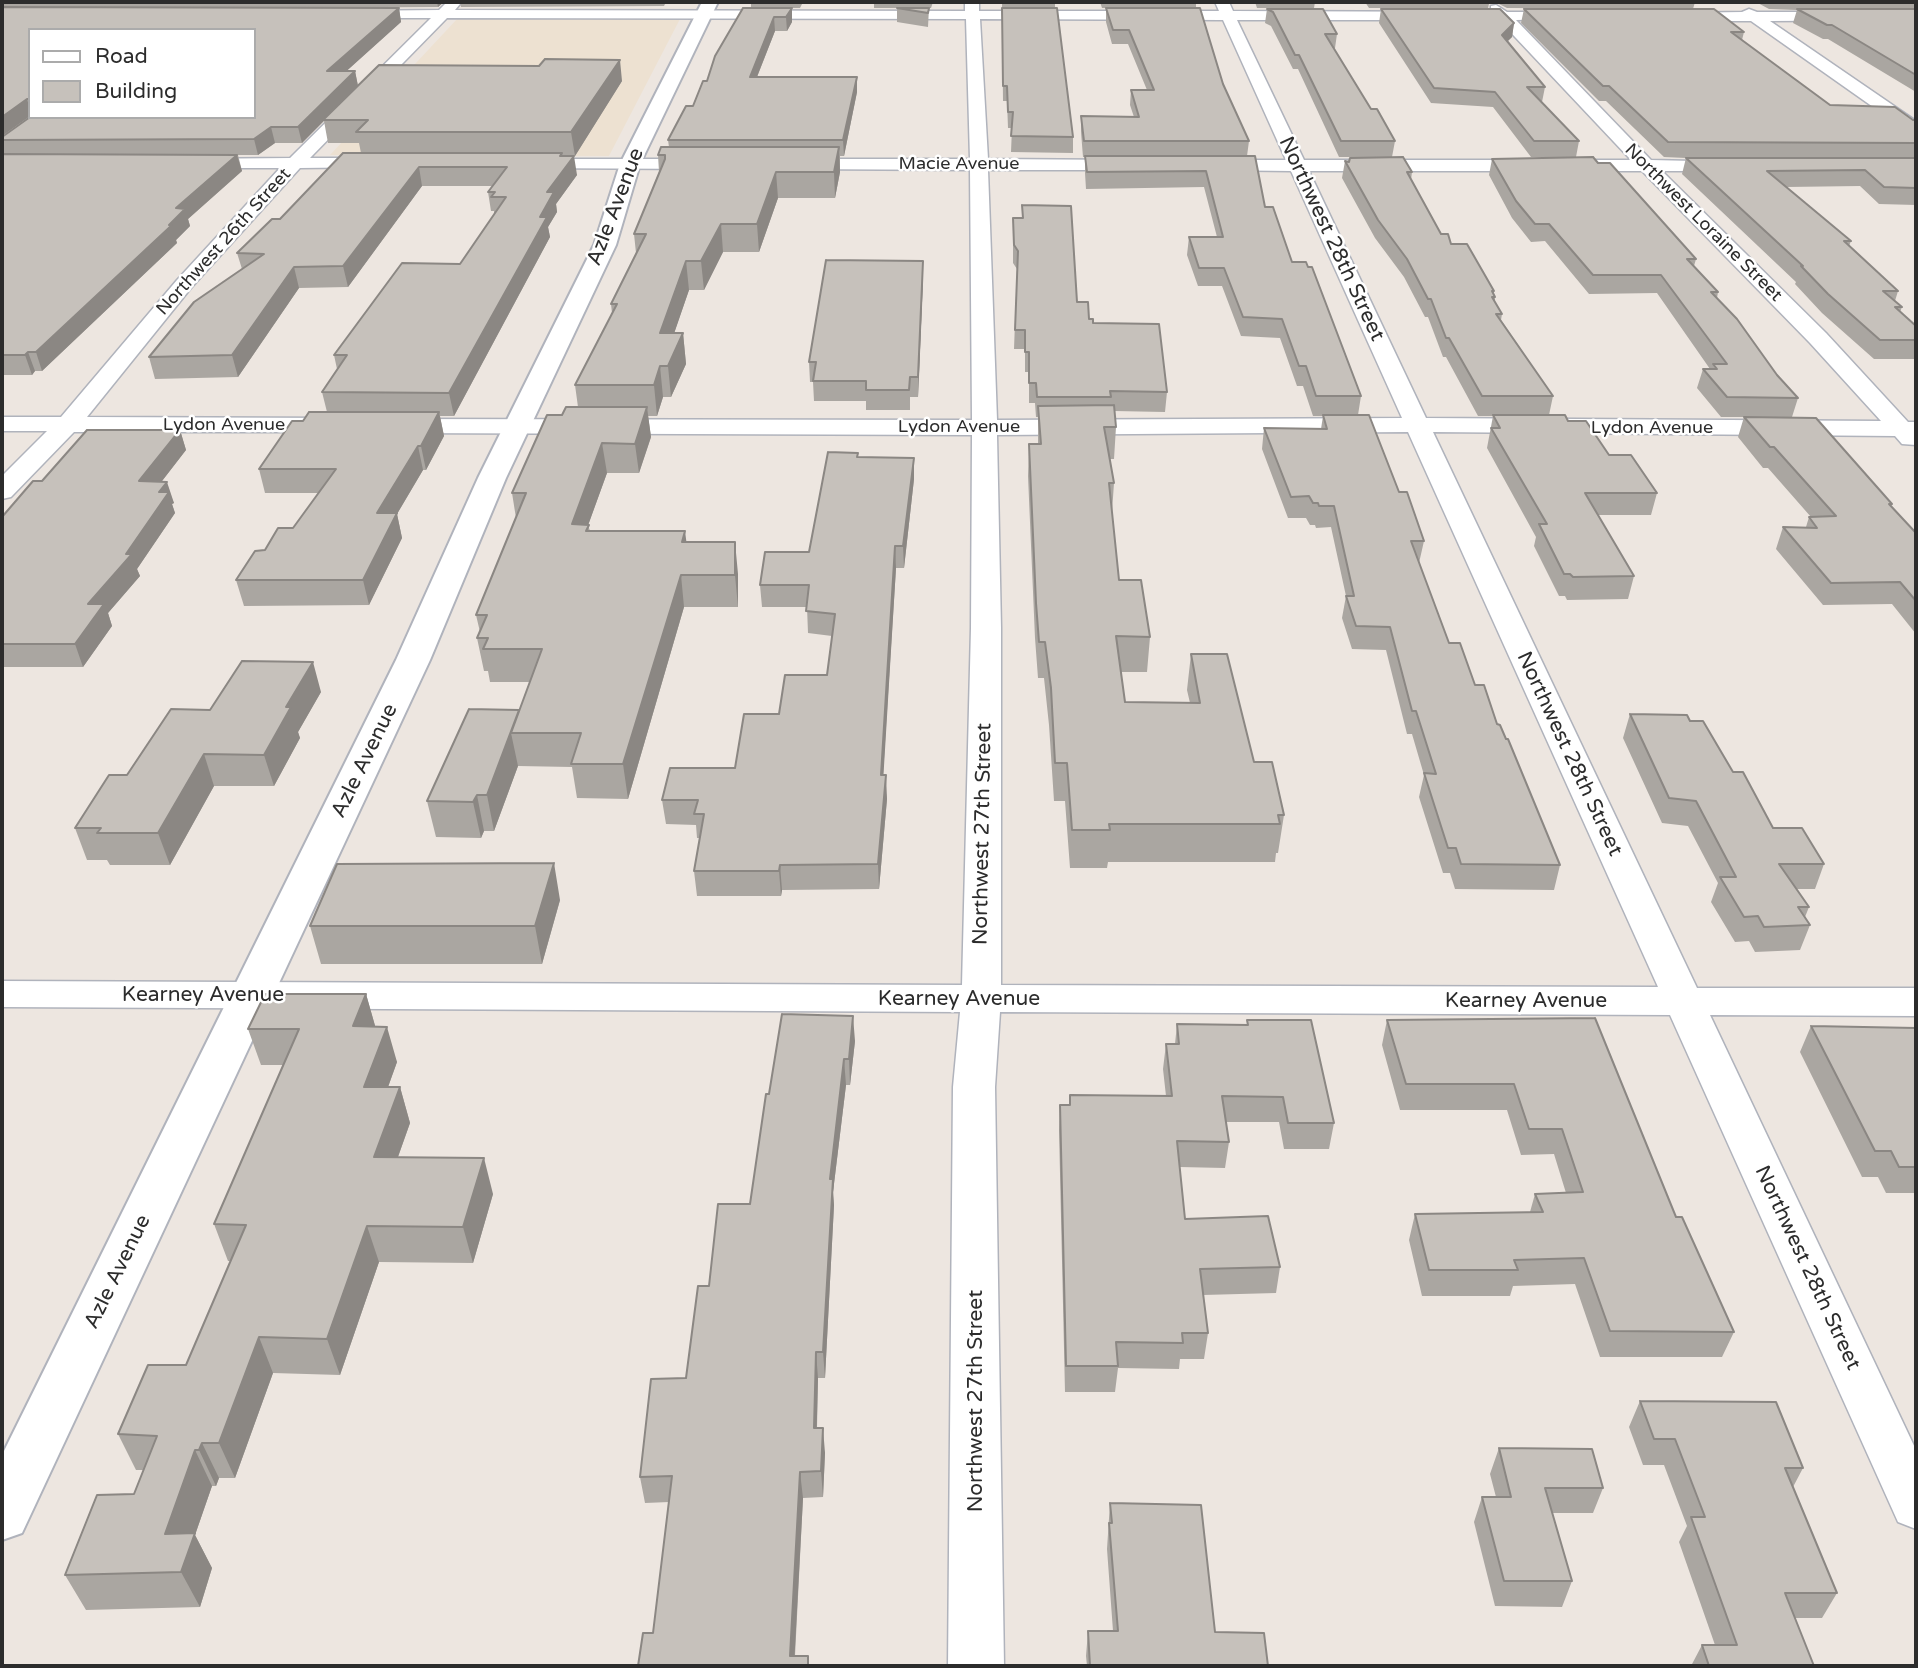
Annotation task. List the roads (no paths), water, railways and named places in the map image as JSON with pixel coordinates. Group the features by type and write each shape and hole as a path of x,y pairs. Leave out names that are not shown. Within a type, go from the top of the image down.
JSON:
{"main road":[{"name":"Azle Avenue","path":"2,1514 413,660 518,426 605,245 630,164 708,8"}],"street":[{"name":"Northwest Loraine Street","path":"1489,2 1645,165 1911,434"},
{"path":"1732,2 1916,129"},
{"path":"340,14 449,8 1225,8 1587,16"},
{"name":"Northwest 26th Street","path":"2,491 68,424 184,284 295,163 449,8"},
{"name":"Northwest 28th Street","path":"1225,8 1916,1505"},
{"name":"Northwest 27th Street","path":"973,9 985,427 986,628 981,999 974,1087 976,1666"},
{"path":"1657,16 1916,16"},
{"path":"179,163 400,163"},
{"path":"513,164 723,164"},
{"name":"Macie Avenue","path":"776,164 1156,165"},
{"path":"1194,165 1754,166"},
{"name":"Lydon Avenue","path":"2,424 985,427 1417,425 1911,434"},
{"name":"Kearney Avenue","path":"2,994 1916,1002"}]}
